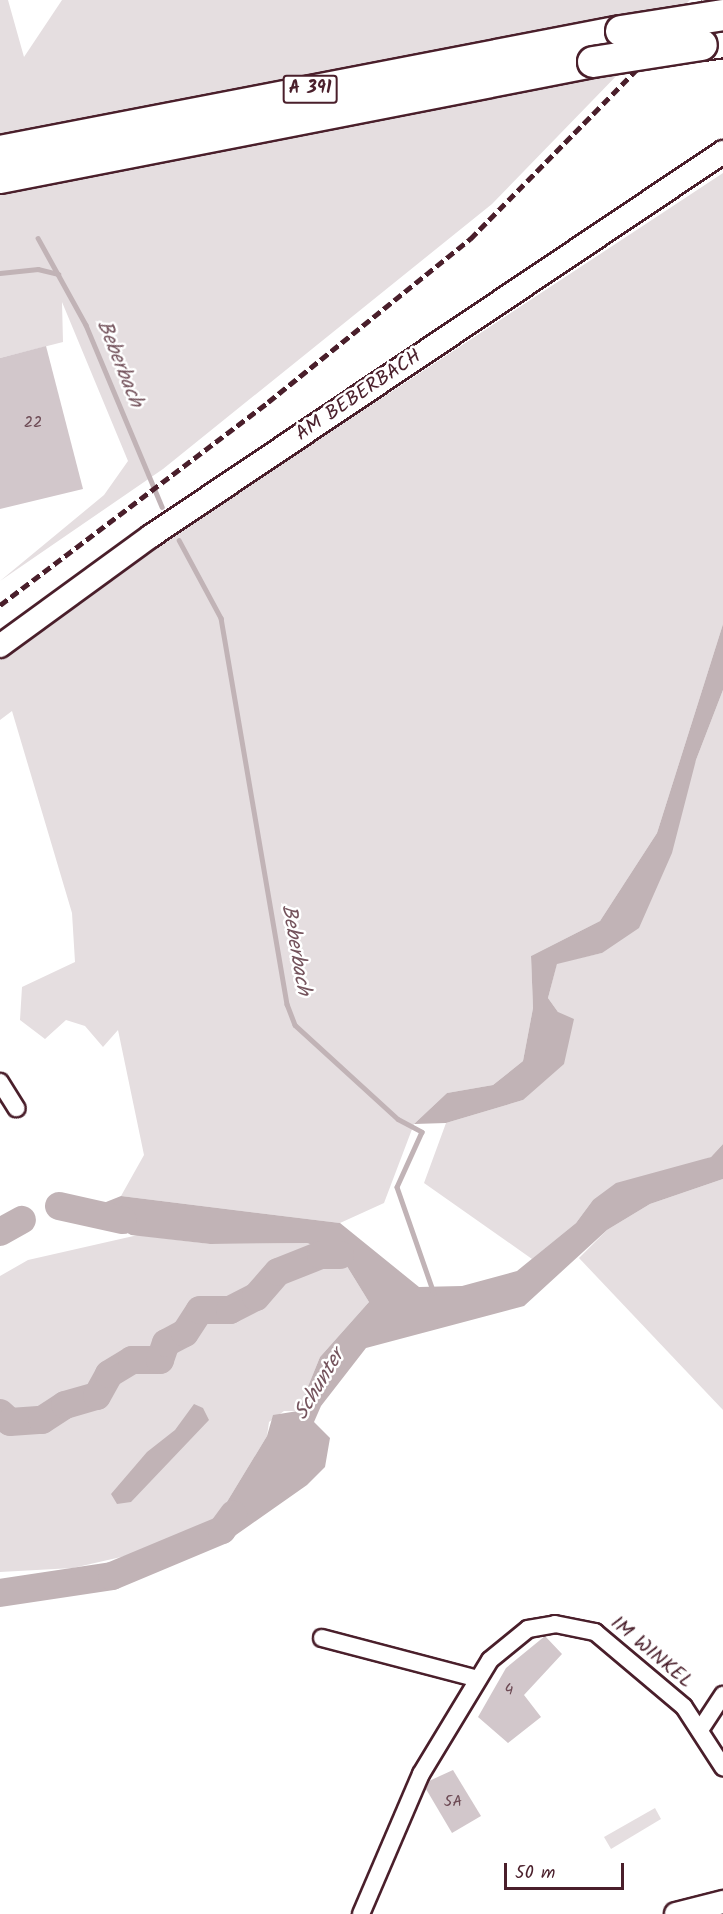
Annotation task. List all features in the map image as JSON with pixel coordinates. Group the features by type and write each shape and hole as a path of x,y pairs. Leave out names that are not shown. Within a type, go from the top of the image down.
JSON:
{"highway":[{"name":"A 391","path":"0,151 621,31 723,15"},
{"name":"A 391","path":"0,178 593,62 713,43"}],"main road":[{"name":"AM BEBERBACH","path":"0,646 151,536 723,152"},
{"path":"688,1912 723,1902"}],"street":[{"path":"0,1082 16,1108"},
{"name":"IM WINKEL","path":"361,1914 421,1774 478,1679 505,1644 528,1629 575,1627 595,1632 684,1707 723,1767"},
{"path":"322,1638 478,1679"},
{"path":"700,1730 723,1695"}],"shaded area":[{"path":"0,0 8,0 24,57 62,0 690,0 492,204 163,469 0,581 104,495 128,461 62,302 63,342 0,358"},
{"path":"723,173 723,624 657,833 600,921 531,956 533,1008 523,1061 493,1085 447,1093 414,1124 384,1203 340,1223 121,1196 144,1155 118,1030 103,1047 85,1026 66,1020 45,1039 20,1020 22,987 75,962 72,913 12,711 0,720 0,660 159,545"},
{"path":"723,690 723,1144 711,1157 593,1200 576,1223 532,1259 424,1183 446,1123 523,1100 558,1012 548,998 557,963 602,953 696,760"},
{"path":"723,1179 723,1410 579,1258 607,1230 650,1204"},
{"path":"138,1235 210,1244 307,1243 340,1255 369,1302 320,1357 298,1411 284,1411 269,1422 267,1436 205,1538 223,1544 134,1554 73,1568 0,1572 0,1276 28,1260"},
{"path":"655,1808 661,1819 611,1849 604,1837"}],"water":[{"path":"723,624 723,690 696,760 672,853 639,928 602,953 557,964 548,998 558,1012 574,1019 564,1064 523,1100 446,1123 414,1124 447,1093 493,1085 523,1061 533,1008 531,956 600,921 657,833"},
{"path":"723,1144 723,1179 650,1204 607,1230 524,1306 366,1348 321,1406 314,1422 330,1438 325,1467 307,1485 223,1544 205,1538 267,1436 273,1415 298,1411 320,1357 369,1302 340,1255 307,1243 210,1244 131,1235 86,1210 121,1196 340,1223 419,1287 462,1286 517,1271 576,1223 593,1200 616,1183 711,1157"},
{"path":"194,1404 203,1408 209,1420 131,1502 117,1504 111,1494 147,1452 175,1430"}],"building":[{"path":"46,346 83,489 0,509 0,358"},
{"path":"545,1636 562,1654 524,1695 541,1717 508,1743 478,1717 506,1668"},
{"path":"453,1770 481,1816 452,1833 426,1789 429,1781"}],"waterway":[{"name":"Beberbach","path":"38,238 86,325 162,507"},
{"path":"0,273 38,269 58,274"},
{"name":"Beberbach","path":"179,540 221,618 287,1004 295,1025 398,1119 422,1132 397,1187 434,1293"},
{"path":"59,1206 122,1220"},
{"path":"0,1232 22,1220"},
{"path":"0,1413 10,1422 42,1420 65,1405 97,1396 109,1374 132,1360 160,1360 166,1343 185,1333 200,1310 230,1310 256,1297 278,1272 321,1255 340,1255"},
{"name":"Schunter","path":"0,1593 112,1576 222,1530 233,1515"}],"railway":[{"path":"0,605 268,402 470,239 705,0"}]}
